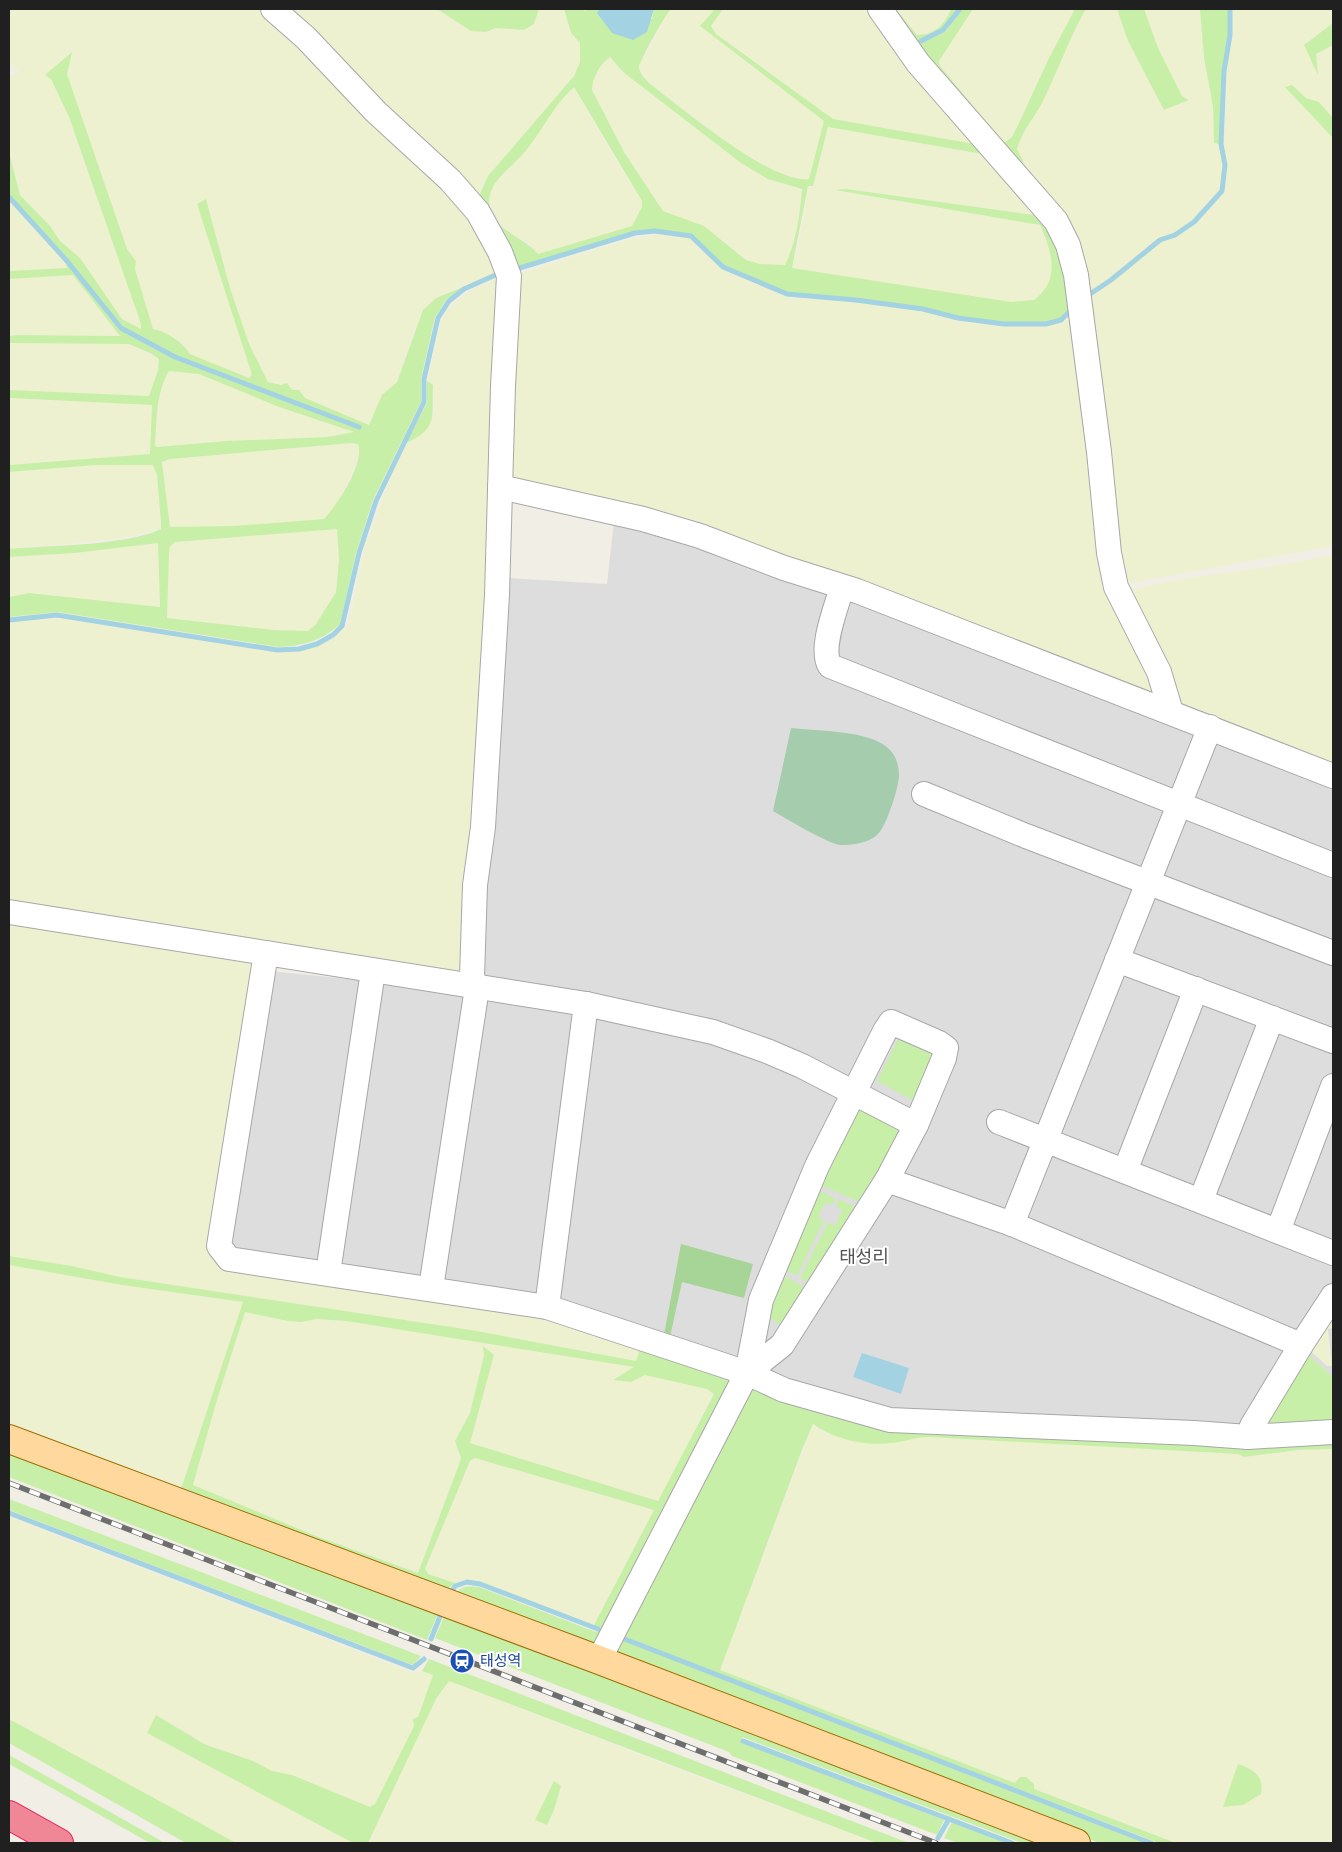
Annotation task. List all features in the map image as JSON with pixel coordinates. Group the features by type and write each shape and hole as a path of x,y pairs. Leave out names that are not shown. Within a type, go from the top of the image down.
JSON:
{"highway":[{"path":"9,1815 59,1843"}],"main road":[{"path":"9,1440 599,1660 1076,1843"}],"street":[{"path":"273,9 306,38 376,112 450,180 478,212 508,271 498,595 483,827 475,885 472,977 477,988 431,1288"},
{"path":"880,9 918,63 1056,221 1068,245 1080,301 1109,553 1116,587 1159,672 1171,712"},
{"path":"500,488 652,522 700,536 784,568 842,587 1210,727 1333,776"},
{"path":"842,587 827,643 826,659 830,666 1333,865"},
{"path":"1012,1224 1210,727"},
{"path":"924,794 1026,836 1333,954"},
{"path":"9,912 586,1004 713,1032 767,1051 916,1125"},
{"path":"266,953 219,1246 229,1259 547,1307 747,1373 784,1390 890,1420 1184,1432 1248,1438 1333,1432"},
{"path":"1117,960 1333,1041"},
{"path":"328,1273 374,971"},
{"path":"1125,1171 1196,989"},
{"path":"547,1307 586,1004"},
{"path":"1202,1200 1272,1018"},
{"path":"599,1660 747,1373 761,1300 817,1166 853,1093 892,1022 939,1043 946,1048 944,1058 916,1125 887,1180 782,1345 747,1373"},
{"path":"1278,1231 1333,1086"},
{"path":"999,1122 1202,1200 1333,1253"},
{"path":"887,1180 1012,1224 1301,1345"},
{"path":"1248,1438 1257,1418 1333,1296"}],"shaded area":[{"path":"614,521 843,587 1333,770 1333,1427 878,1420 557,1311 197,1258 243,968 462,991 493,577 607,584"}],"green space":[{"path":"9,9 265,9 456,194 504,270 442,295 415,329 397,382 382,395 370,425 305,398 299,390 292,390 287,383 281,385 268,382 249,344 230,288 206,199 198,204 252,375 250,378 190,354 185,345 164,332 153,329 149,320 135,269 136,261 127,249 69,84 67,74 71,52 45,75 51,78 69,117 141,324 141,330 134,328 122,320 80,258 60,241 50,226 20,195 9,152 9,76 19,72 9,62"},
{"path":"280,9 437,9 471,31 486,32 496,28 525,30 534,24 539,9 564,9 571,33 580,42 580,62 574,76 488,176 476,203"},
{"path":"437,9 539,9 534,24 524,30 496,28 486,32 471,31"},
{"path":"564,9 581,9 585,11 586,9 599,9 597,13 652,19 654,9 671,9 640,63 639,69 642,75 649,83 727,142 772,169 793,177 809,179 824,121 700,26 715,9 723,9 711,26 716,34 833,119 980,145 988,155 828,127 813,186 808,186 792,268 1011,302 1034,300 1043,292 1048,284 1052,265 1048,245 1040,225 835,190 846,189 1034,215 1039,211 1052,226 1076,303 1060,319 1046,323 1004,323 959,317 923,308 856,298 787,292 724,266 691,235 655,229 635,231 513,269 476,203 488,176 574,76 580,62 580,43 571,33","holes":["610,57 623,72 741,163 768,179 802,189 797,228 785,265 760,264 746,260 704,226 663,211 624,152 592,90 597,72","574,87 642,201 642,207 632,226 538,254 500,225 491,211 490,197 498,180 528,148 555,109"]},
{"path":"671,9 715,9 701,26 824,121 809,180 800,181 782,174 736,149 649,83 639,68 640,63 657,34 664,16"},
{"path":"723,9 876,9 980,145 833,119 716,34 711,27"},
{"path":"889,9 896,9 917,35 929,33 939,28 951,9 958,9 942,29 921,39 922,43 945,32 962,9 973,9 939,61 940,66 1004,143 1012,137 1049,58 1075,9 1086,9 1074,31 1043,101 1025,130 1017,149 1023,160 1023,165 1046,201"},
{"path":"896,9 951,9 943,25 938,29 923,35 917,35"},
{"path":"973,9 1075,9 1049,58 1012,137 1004,143 940,66 939,61"},
{"path":"1086,9 1117,9 1128,41 1164,110 1182,96 1158,48 1144,9 1200,9 1204,58 1213,107 1214,143 1219,144 1224,165 1221,191 1193,221 1175,234 1159,239 1110,279 1085,295 1017,149 1019,140 1043,102 1062,56"},
{"path":"1117,9 1144,9 1158,48 1182,96 1189,100 1164,110 1128,41"},
{"path":"1200,9 1229,9 1229,35 1222,70 1223,108 1219,144 1214,143 1213,107 1204,58"},
{"path":"1232,9 1333,9 1333,23 1304,45 1318,73 1316,54 1333,45 1333,118 1319,102 1306,98 1292,85 1285,87 1333,138 1333,546 1124,584 1086,298 1112,281 1146,252 1161,242 1176,237 1195,223 1224,192 1227,165 1223,144 1226,108 1226,71 1232,35"},
{"path":"1333,23 1333,45 1316,54 1318,75 1304,45"},
{"path":"72,52 67,74 127,249 136,261 135,269 153,329 174,338 190,354 249,378 252,375 197,204 206,199 230,288 249,344 268,382 281,385 287,383 292,390 299,390 305,398 369,425 382,395 397,382 423,310 436,298 463,287 447,299 435,317 421,379 421,402 373,500 356,553 340,624 326,635 303,644 278,647 58,612 9,617 9,597 29,593 160,607 158,543 75,553 9,557 9,549 87,544 128,539 161,529 161,523 157,475 153,465 96,465 9,472 9,465 150,454 152,405 9,398 9,390 149,396 158,370 159,359 129,344 9,343 9,336 16,335 120,336 73,275 9,279 9,271 67,268 66,262 120,329 139,340 174,359 364,429 175,356 122,327 68,260 9,195 9,152 20,195 50,226 60,241 80,258 122,319 141,329 141,324 69,117 51,79 45,75","holes":["169,371 199,374 279,407 354,432 327,437 226,441 157,447 155,445 159,397","352,443 358,444 359,452 354,472 336,504 324,519 234,526 170,527 162,462 170,459","337,529 339,560 336,592 316,624 308,631 274,630 167,618 169,554 170,547 175,542"]},
{"path":"610,57 623,72 741,163 768,179 802,189 800,214 790,254 785,265 760,264 746,260 716,235 663,211 624,152 592,90 592,83 597,71"},
{"path":"1292,85 1306,98 1319,102 1333,118 1333,138 1285,87"},
{"path":"574,87 642,201 642,207 632,226 538,254 529,243 512,235 496,220 490,209 489,196 494,185 528,147 560,99"},
{"path":"827,127 988,155 1039,211 1035,215 846,189 837,191 1040,225 1051,255 1052,274 1050,284 1034,300 1011,302 792,268 798,247 808,186 813,186"},
{"path":"9,199 66,262 67,268 9,271"},
{"path":"659,234 690,238 722,269 787,297 856,302 923,311 959,321 1004,326 1047,326 1064,322 1071,316 1106,553 1157,697 512,485 515,275 602,247 643,236"},
{"path":"73,275 120,336 9,336 9,279"},
{"path":"506,275 468,979 9,906 9,623 32,618 66,619 275,652 312,648 333,639 348,625 365,546 395,466 406,443 417,438 434,416 433,385 427,381 441,321 447,309 465,294 476,287"},
{"path":"10,342 129,344 159,359 158,370 149,396 9,390"},
{"path":"168,371 199,374 279,407 354,432 327,437 226,441 157,447 155,445 159,402 162,383"},
{"path":"427,381 433,385 432,420 424,432 406,443 427,403"},
{"path":"9,398 152,404 150,454 9,465"},
{"path":"358,444 360,449 356,464 349,481 333,509 324,519 234,526 170,528 162,462 170,459"},
{"path":"96,465 154,465 157,475 161,529 116,539 9,549 9,472"},
{"path":"337,529 339,560 336,592 316,625 308,631 274,630 167,618 169,554 170,547 175,542"},
{"path":"158,543 160,607 29,593 9,597 9,557 75,553"},
{"path":"1333,555 1333,768 1180,709 1128,595 1133,589"},
{"path":"791,728 858,735 882,743 892,752 898,765 898,781 888,816 877,835 860,843 835,844 807,831 773,811"},
{"path":"9,918 255,957 211,1255 216,1262 526,1310 642,1343 637,1361 471,1330 120,1277 72,1266 9,1256"},
{"path":"900,1036 935,1054 912,1100 877,1081"},
{"path":"855,1103 907,1130 866,1205 818,1184"},
{"path":"816,1189 835,1198 832,1205 826,1202 818,1217 824,1220 797,1276 783,1269"},
{"path":"839,1199 862,1210 812,1285 800,1278 828,1222 835,1226 842,1210 836,1206"},
{"path":"681,1244 753,1264 744,1298 682,1282 670,1337 664,1335"},
{"path":"9,1256 72,1266 120,1277 471,1330 636,1361 642,1343 731,1378 603,1636 591,1646 453,1597 464,1587 479,1587 596,1632 599,1630 594,1625 654,1510 475,1458 470,1461 425,1569 428,1574 455,1583 449,1588 447,1594 180,1492 243,1302 122,1285 9,1265","holes":["245,1312 301,1322 317,1319 346,1321 634,1367 613,1380 631,1382 645,1375 707,1389 714,1394 658,1501 470,1443 494,1355 483,1346 484,1355 470,1413 455,1441 461,1458 418,1573 316,1536 193,1485 216,1403"]},
{"path":"9,1265 122,1285 243,1302 180,1492 9,1426"},
{"path":"781,1274 809,1290 784,1327 764,1314"},
{"path":"1333,1308 1333,1328 1328,1329 1332,1366 1327,1366 1306,1347"},
{"path":"245,1312 288,1321 301,1322 317,1319 346,1321 635,1367 614,1379 631,1382 645,1375 707,1389 714,1394 658,1501 470,1443 494,1355 483,1347 484,1354 470,1413 455,1441 461,1458 418,1573 316,1536 193,1485 216,1403"},
{"path":"1304,1351 1332,1376 1333,1426 1271,1430 1263,1418"},
{"path":"752,1389 846,1417 1333,1439 1333,1449 1298,1450 1244,1457 1238,1454 929,1437 877,1444 854,1441 832,1435 813,1424 802,1450 720,1670 1015,1783 1020,1777 1026,1777 1034,1784 1034,1789 1176,1843 1159,1843 626,1638 624,1639 1148,1843 1100,1843 618,1658 616,1649"},
{"path":"813,1424 825,1433 862,1442 899,1442 913,1437 929,1437 1135,1447 1238,1454 1244,1457 1298,1450 1333,1449 1333,1843 1176,1843 1034,1789 1032,1781 1015,1783 720,1670","holes":["1238,1764 1254,1771 1261,1794 1243,1805 1224,1806"]},
{"path":"9,1446 439,1611 427,1640 9,1477"},
{"path":"475,1458 654,1510 594,1625 479,1582 465,1580 455,1583 427,1574 425,1569 470,1460"},
{"path":"9,1499 421,1656 413,1665 9,1510"},
{"path":"9,1517 414,1673 422,1671 433,1675 418,1717 413,1719 414,1726 375,1804 370,1807 292,1775 272,1771 253,1761 204,1744 156,1715 147,1733 353,1843 236,1843 9,1719"},
{"path":"446,1612 1047,1843 1022,1843 742,1737 741,1742 944,1820 937,1835 435,1638"},
{"path":"429,1659 909,1843 877,1843 449,1681 436,1699 368,1843 353,1843 147,1733 156,1715 204,1744 253,1761 272,1771 292,1775 370,1807 375,1804 414,1726 413,1719 418,1717 433,1675 422,1671"},
{"path":"449,1681 698,1777 877,1843 368,1843 436,1699"},
{"path":"9,1719 236,1843 186,1843 9,1743"},
{"path":"9,1755 165,1843 150,1843 9,1764"},
{"path":"1238,1764 1257,1774 1261,1782 1261,1794 1243,1805 1223,1807"},
{"path":"554,1781 561,1786 554,1810 547,1825 535,1820"},
{"path":"952,1822 1006,1843 958,1843 944,1838"}],"water":[{"path":"599,9 654,9 647,32 633,40 612,33 597,13"},
{"path":"862,1353 909,1368 901,1394 853,1377"}],"waterway":[{"path":"921,41 943,30 960,9"},
{"path":"1087,296 1111,280 1160,240 1175,235 1194,222 1222,191 1225,165 1221,144 1224,71 1230,35 1230,9"},
{"path":"9,197 67,261 121,328 175,357 359,427"},
{"path":"513,270 635,233 655,231 691,236 723,267 787,294 856,300 923,309 958,318 1004,324 1046,324 1061,320 1073,308"},
{"path":"9,620 57,615 277,650 299,649 317,644 333,635 342,626 359,553 376,501 424,402 424,379 438,318 449,301 464,289 500,273"},
{"path":"9,1513 413,1668 424,1659"},
{"path":"450,1595 455,1586 467,1582 480,1584 598,1629"},
{"path":"431,1639 443,1609"},
{"path":"622,1638 1151,1843"},
{"path":"743,1741 1012,1843"},
{"path":"938,1838 949,1819"}],"railway":[{"path":"9,1483 936,1843"}],"place":[{"name":"태성역","path":"462,1661"}],"district":[{"name":"태성리","path":"864,1257"}]}
